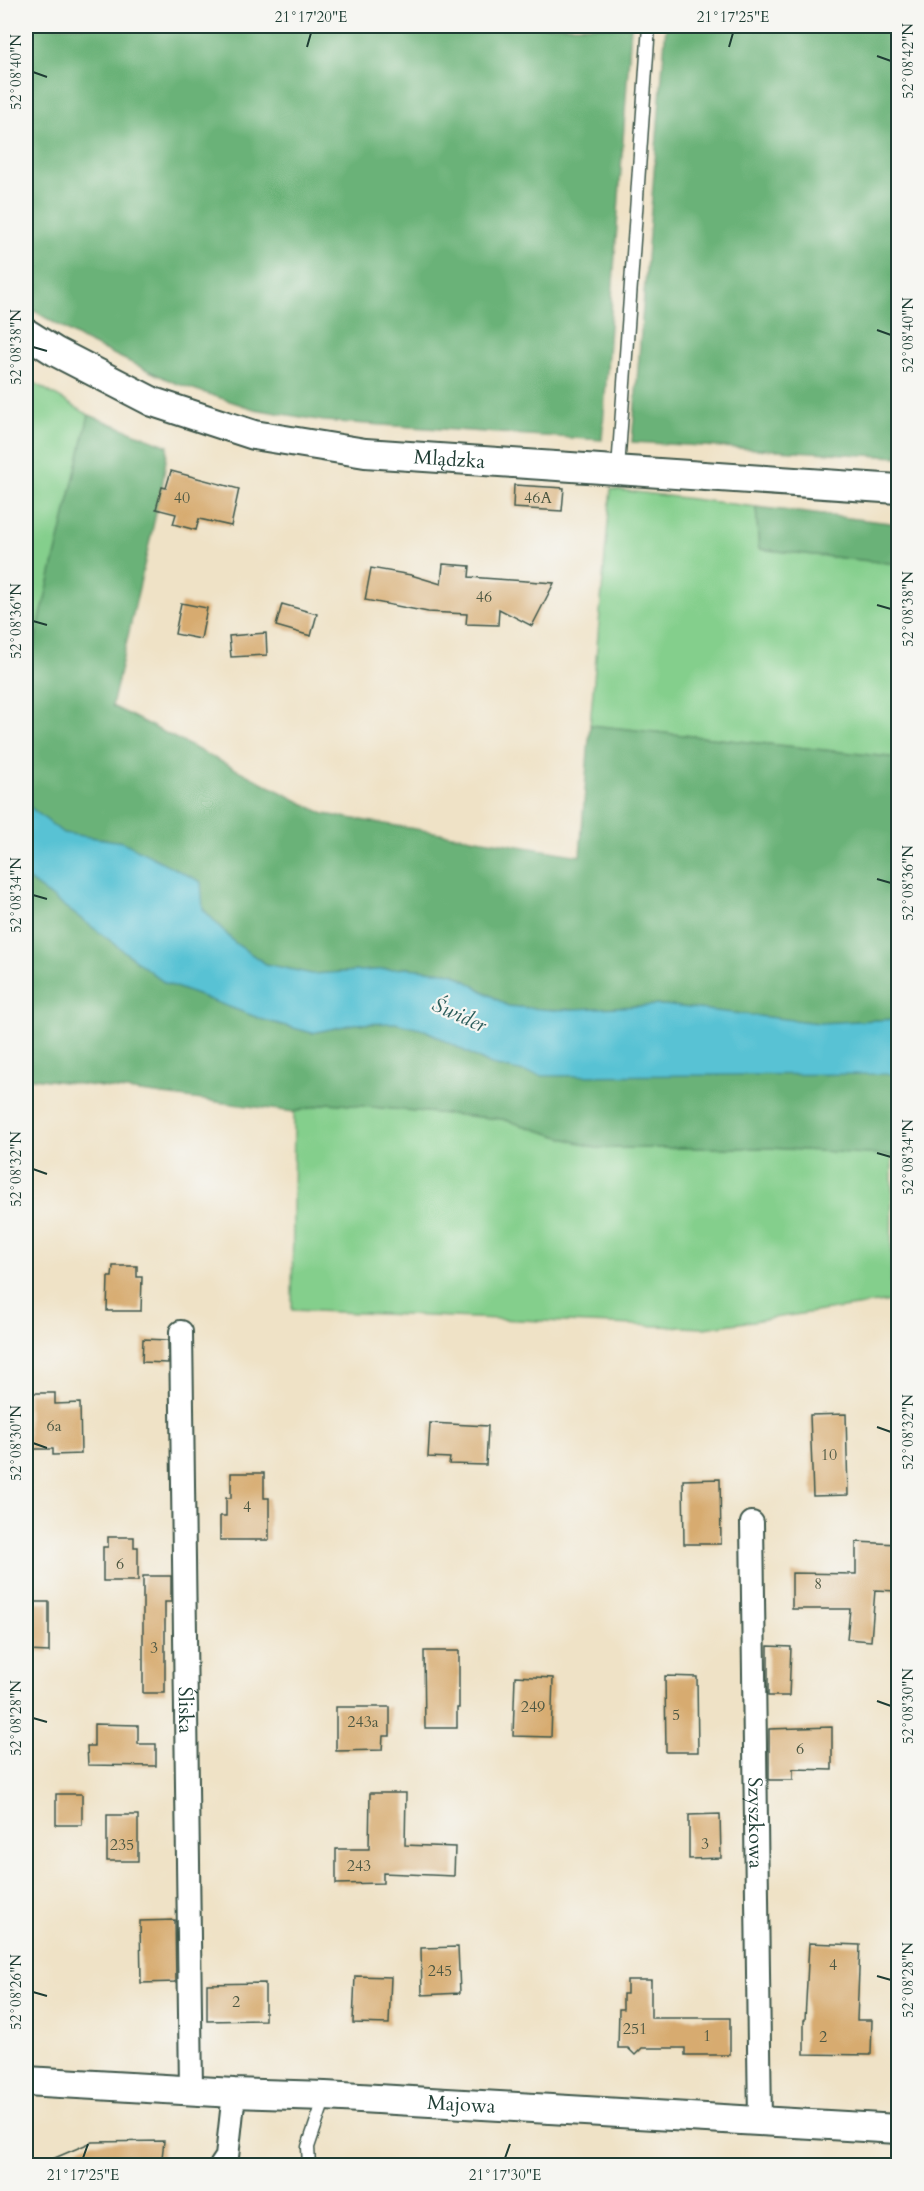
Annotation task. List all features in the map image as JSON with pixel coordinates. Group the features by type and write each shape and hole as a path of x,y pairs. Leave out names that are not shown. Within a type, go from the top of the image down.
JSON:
{"street":[{"name":"Mlądzka","path":"26,333 56,352 153,402 254,435 365,453 898,489"},
{"name":"Śliska","path":"181,1332 191,2089"},
{"name":"Szyszkowa","path":"752,1523 760,2122"},
{"name":"Majowa","path":"26,2081 898,2129"},
{"path":"221,2166 227,2157 234,2093"}],"lane":[{"path":"618,469 649,26"},
{"path":"309,2166 308,2147 325,2096"}],"green space":[{"path":"26,26 631,26 602,440 324,421 254,409 175,383 85,341 26,306"},
{"path":"666,26 898,26 898,457 632,442"},
{"path":"26,378 89,415 29,666 26,665"},
{"path":"89,415 168,446 162,487 112,706 324,814 580,856 590,725 898,758 898,1019 819,1023 663,1005 553,1010 508,1006 453,973 408,968 312,974 266,964 235,943 203,909 123,842 63,833 26,804 26,665 29,666"},
{"path":"611,489 756,507 759,549 898,564 898,758 590,725"},
{"path":"756,507 898,524 898,564 759,549"},
{"path":"26,878 165,983 264,1020 312,1033 354,1024 395,1023 425,1030 491,1065 898,1074 898,1156 771,1148 596,1148 502,1119 329,1103 294,1112 26,1077"},
{"path":"329,1103 502,1119 596,1148 771,1148 892,1155 891,1301 704,1328 292,1310 294,1112"}],"water":[{"name":"Świder","path":"26,804 63,833 123,842 201,882 203,909 235,943 266,964 312,974 408,968 453,973 508,1006 553,1010 663,1005 819,1023 898,1019 898,1074 543,1076 491,1065 425,1030 395,1023 354,1024 312,1033 264,1020 165,983 26,878"}],"building":[{"path":"171,471 239,489 231,526 199,519 196,530 173,524 176,514 156,509 162,487 166,488"},
{"path":"514,485 564,488 562,511 513,508"},
{"path":"443,564 470,566 469,577 554,583 532,626 499,609 498,625 466,624 467,614 428,612 365,600 371,568 411,575 441,584"},
{"path":"181,603 207,608 201,639 175,634"},
{"path":"282,604 317,614 311,636 276,626"},
{"path":"266,633 267,655 231,657 229,636"},
{"path":"113,1266 137,1266 137,1277 142,1277 141,1311 107,1311 108,1277 112,1277"},
{"path":"143,1339 168,1340 168,1363 142,1362"},
{"path":"28,1393 55,1393 55,1404 80,1403 81,1454 53,1455 53,1449 29,1449"},
{"path":"846,1414 848,1495 813,1496 810,1415"},
{"path":"430,1423 488,1426 486,1465 449,1464 450,1458 428,1457"},
{"path":"231,1473 264,1473 264,1498 269,1498 269,1540 220,1540 220,1516 226,1516 226,1498 231,1498"},
{"path":"720,1479 721,1544 684,1544 683,1480"},
{"path":"108,1537 134,1537 134,1547 138,1547 138,1581 103,1581 103,1547 108,1547"},
{"path":"856,1542 898,1544 897,1591 875,1590 871,1641 847,1639 850,1609 792,1609 792,1573 856,1574"},
{"path":"143,1576 171,1576 171,1602 165,1602 165,1693 143,1693"},
{"path":"28,1602 49,1602 49,1652 28,1651"},
{"path":"768,1646 791,1647 789,1696 768,1696"},
{"path":"424,1651 459,1651 457,1728 425,1728"},
{"path":"515,1676 553,1678 551,1737 513,1736"},
{"path":"665,1676 697,1677 698,1752 666,1752"},
{"path":"336,1707 390,1707 390,1736 383,1736 382,1750 336,1751"},
{"path":"94,1724 138,1725 138,1744 156,1744 156,1766 88,1765 87,1746 94,1746"},
{"path":"832,1727 832,1770 793,1769 793,1780 769,1780 769,1729"},
{"path":"370,1793 406,1793 405,1845 455,1847 454,1876 383,1873 383,1883 336,1884 336,1849 369,1849"},
{"path":"56,1794 82,1794 82,1825 56,1825"},
{"path":"720,1814 721,1858 689,1859 689,1815"},
{"path":"107,1815 138,1815 138,1861 107,1861"},
{"path":"175,1920 176,1982 141,1983 140,1921"},
{"path":"809,1943 860,1945 857,2020 872,2020 871,2055 804,2054"},
{"path":"458,1947 460,1993 422,1995 421,1948"},
{"path":"355,1976 391,1977 389,2024 353,2023"},
{"path":"627,1980 651,1980 651,2018 730,2018 730,2055 685,2055 685,2048 642,2048 635,2055 628,2048 618,2048 619,2009 623,2009 623,1994 627,1994"},
{"path":"265,1983 265,2020 207,2021 207,1984"},
{"path":"164,2141 161,2166 36,2166 92,2142"}]}
